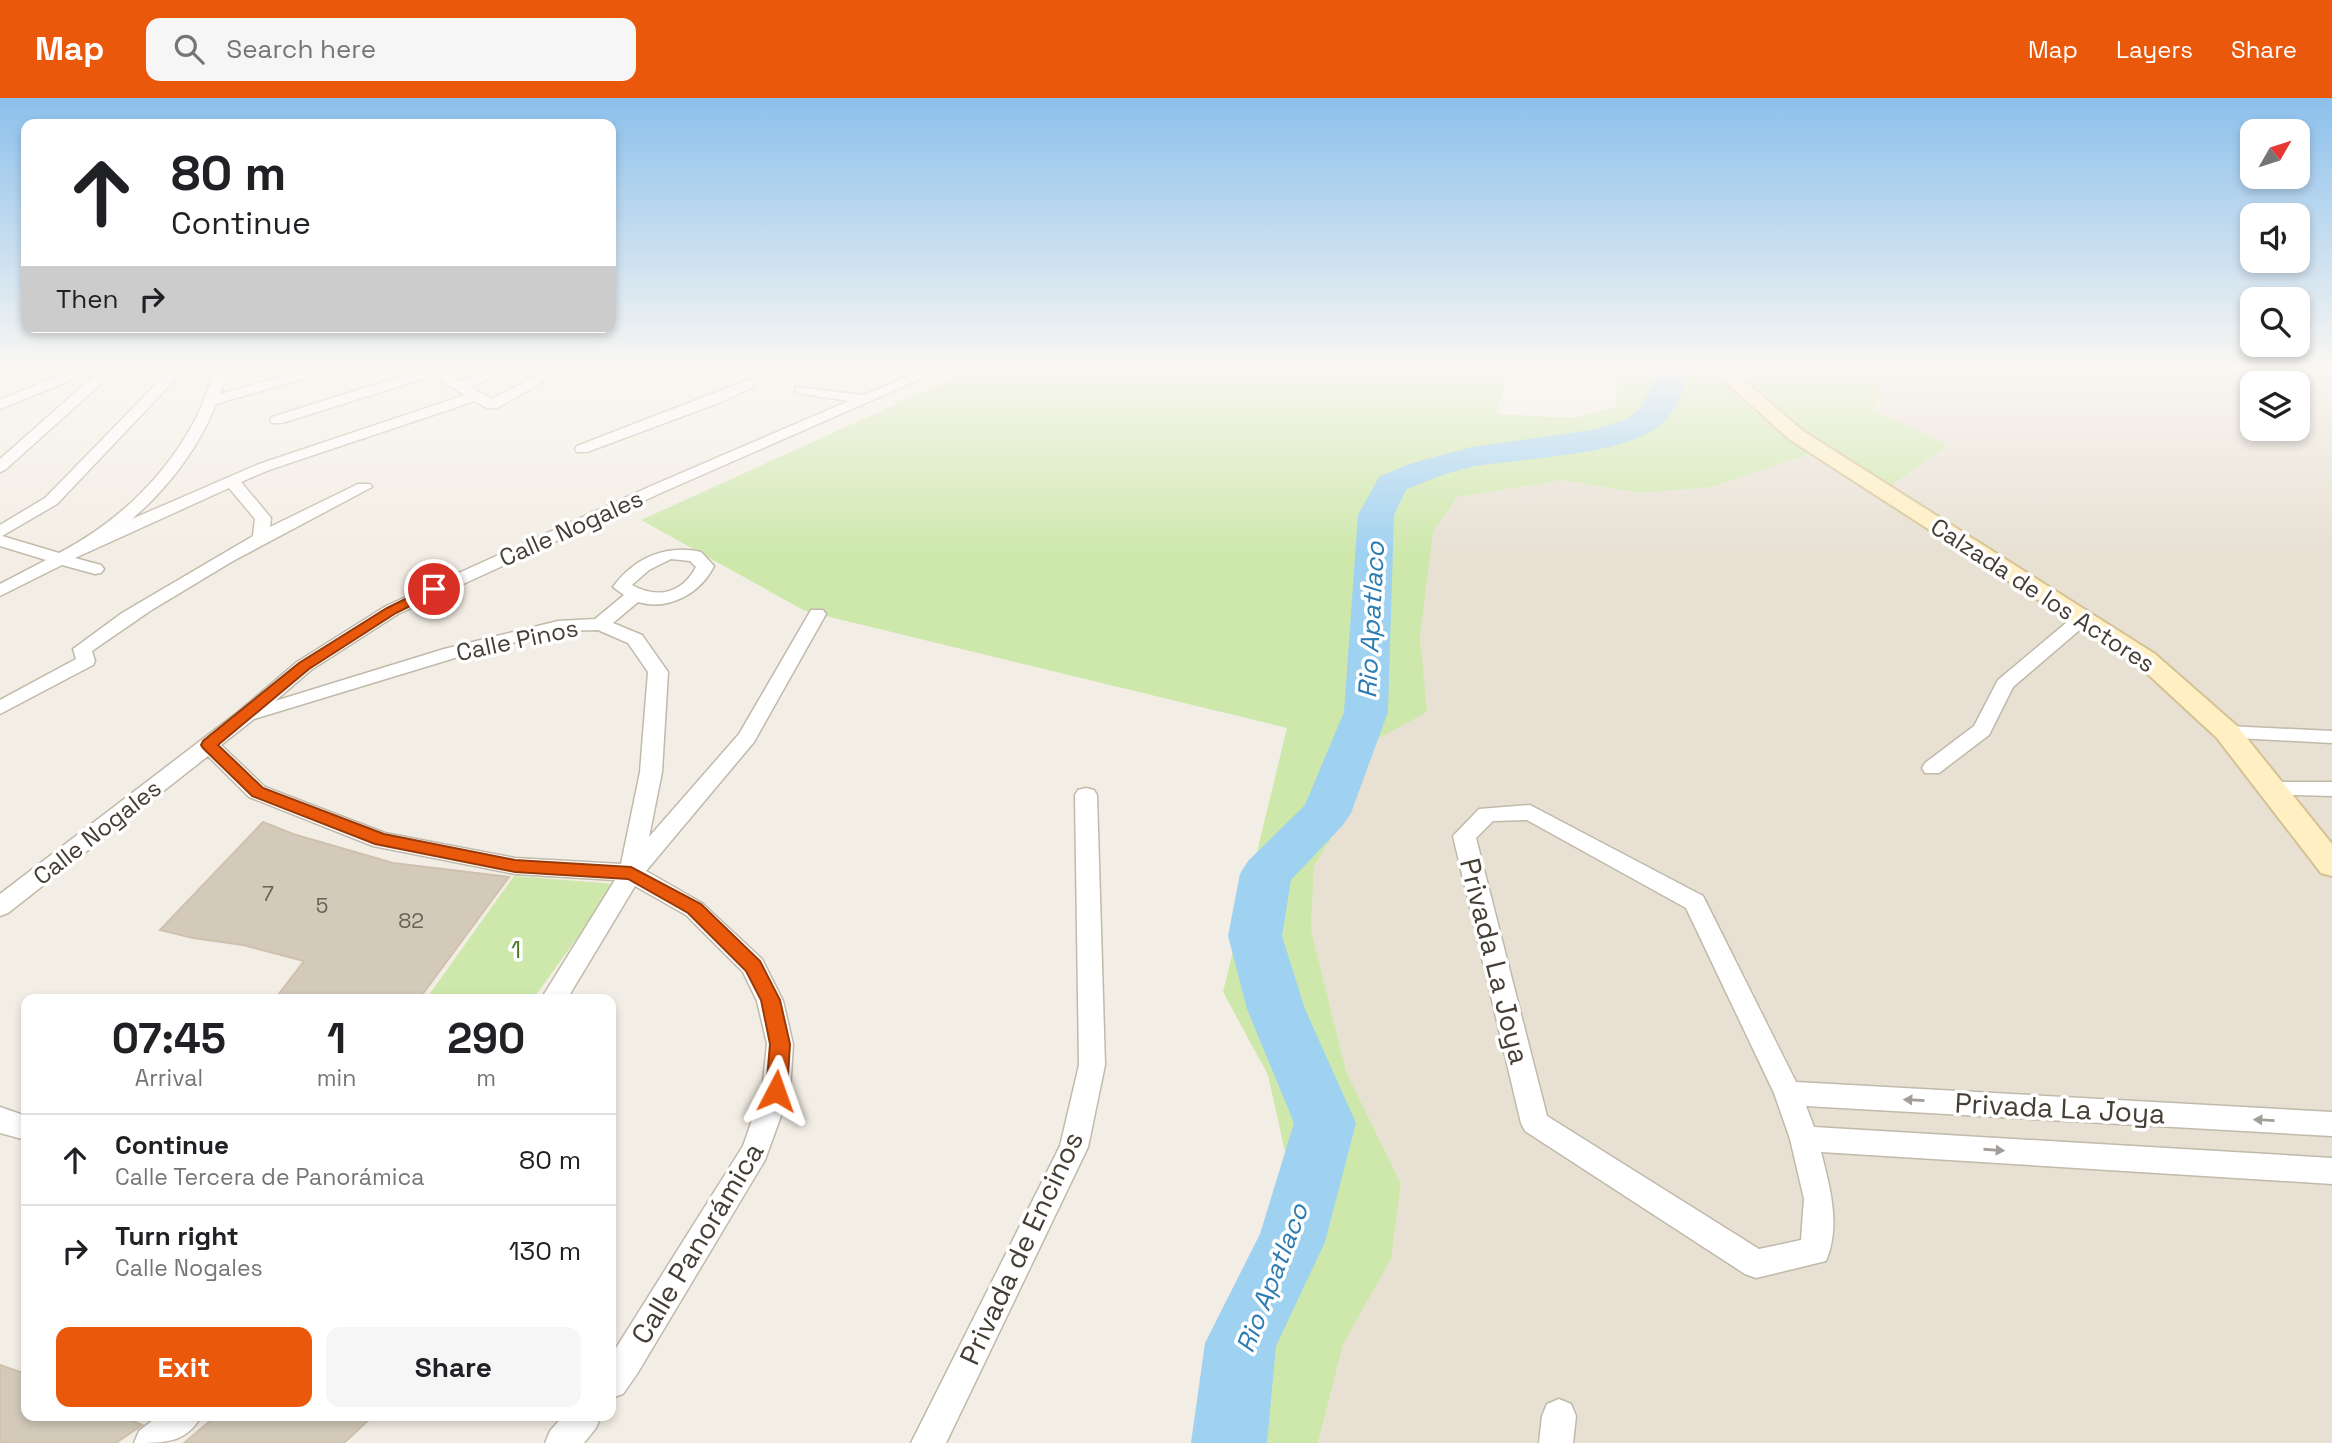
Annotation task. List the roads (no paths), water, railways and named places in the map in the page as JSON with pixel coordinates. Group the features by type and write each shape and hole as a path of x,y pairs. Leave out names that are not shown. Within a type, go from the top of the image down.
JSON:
{"street":[{"path":"0,467 43,429"},
{"path":"0,533 51,500 120,429"},
{"path":"96,540 149,496 163,480 195,429"},
{"path":"0,591 96,540 264,467 379,429"},
{"path":"582,449 635,429"},
{"name":"Calle Nogales","path":"0,907 209,745 304,666 391,610 796,429"},
{"name":"Calzada de los Actores","path":"1789,429 2146,659 2227,732 2332,865"},
{"path":"232,481 264,518 261,538"},
{"path":"0,708 86,661 82,649 120,620 261,538 324,504 364,487"},
{"path":"0,541 96,569"},
{"path":"600,624 637,594"},
{"path":"557,994 631,873 747,737 817,614"},
{"path":"1932,768 1982,730 2006,684 2084,617"},
{"name":"Calle Pinos","path":"245,716 451,653 558,626 600,624 635,639 658,672 651,772 631,873"},
{"path":"2227,732 2332,737"},
{"path":"209,745 257,792 381,840 515,866 631,873"},
{"path":"2273,789 2332,789"},
{"name":"Privada de Encinos","path":"928,1443 1074,1147 1092,1065 1086,795"},
{"name":"Privada La Joya","path":"1531,812 1695,902 1788,1093 1804,1139 1819,1199 1815,1251 1756,1264 1535,1123 1464,836 1487,814 1531,812"},
{"name":"Calle Panorámica","path":"616,1376 755,1152 776,1091 780,1044 770,1000 753,966 694,908 631,873"},
{"name":"Privada La Joya","path":"1788,1093 2332,1124"},
{"path":"0,1119 12,1126 21,1127"},
{"name":"Privada La Joya","path":"1804,1139 2332,1171"},
{"path":"151,1443 178,1421"},
{"path":"562,1443 580,1421"}],"waterway":[{"name":"Rio Apatlaco","path":"1229,1443 1241,1343 1291,1242 1325,1123 1276,1009 1255,936 1266,874 1326,813 1366,712 1376,515 1391,484 1431,468 1472,457 1592,440 1631,429"}],"park label":[{"name":"1","path":"516,949"}]}
